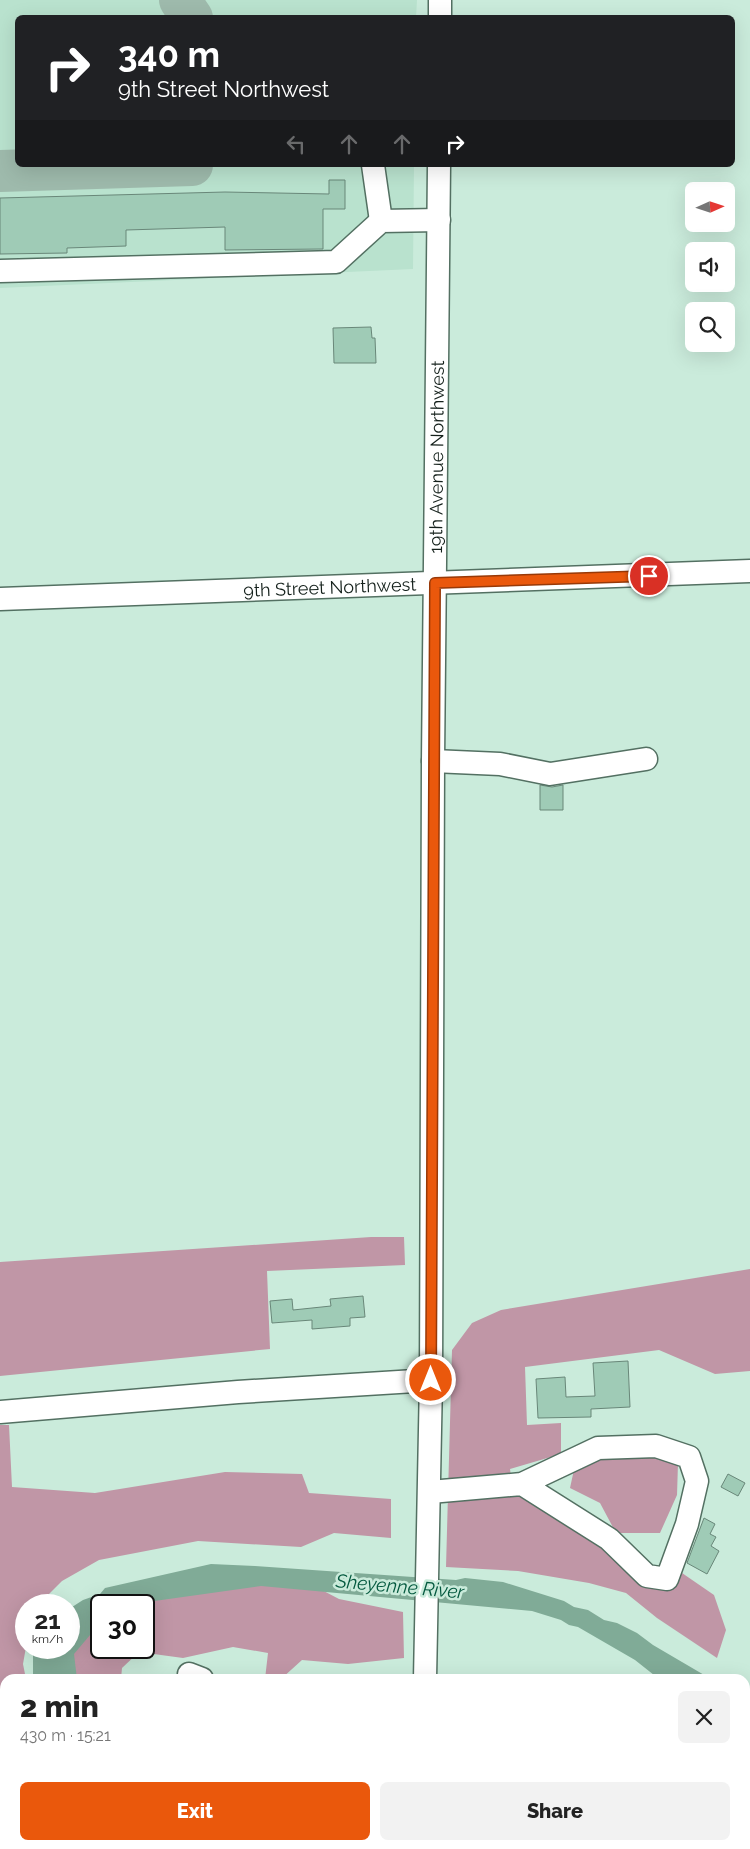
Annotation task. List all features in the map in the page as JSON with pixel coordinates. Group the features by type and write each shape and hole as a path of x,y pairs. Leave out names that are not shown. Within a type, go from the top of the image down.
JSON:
{"street":[{"path":"440,0 440,15"},
{"path":"372,167 380,220"},
{"name":"19th Avenue Northwest","path":"425,1674 430,1492 439,167"},
{"path":"0,270 336,262 380,220 439,220"},
{"name":"9th Street Northwest","path":"0,599 750,571"},
{"path":"434,761 500,764 550,774 646,759"},
{"path":"0,1412 238,1392 431,1380"},
{"path":"430,1492 522,1484 598,1448 656,1446 689,1457 697,1481 687,1524 668,1579 646,1576 609,1539 522,1484"}],"shaded area":[{"path":"0,0 417,0 416,15 15,15 15,167 414,167 413,269 0,288"},
{"path":"371,1237 404,1237 405,1265 267,1271 270,1349 0,1376 0,1262"},
{"path":"750,1269 750,1371 715,1374 659,1350 525,1367 527,1425 561,1423 561,1454 510,1469 513,1491 662,1578 682,1573 714,1595 726,1630 717,1658 657,1618 626,1593 589,1583 518,1571 446,1567 452,1350 472,1323 501,1310"},
{"path":"0,1425 9,1425 12,1487 95,1493 225,1472 302,1474 309,1493 391,1499 391,1538 334,1533 301,1547 198,1541 99,1560 62,1581 49,1594 15,1594 15,1659 24,1659 25,1674 0,1674"},
{"path":"603,1452 648,1452 678,1463 677,1495 660,1533 616,1533 600,1503 570,1488 575,1465"},
{"path":"297,1577 339,1599 403,1612 404,1658 348,1664 302,1660 287,1674 266,1674 268,1653 233,1647 183,1658 155,1654 155,1597"},
{"path":"90,1620 90,1659 132,1659 122,1668 121,1674 61,1674 66,1659 80,1659 80,1634"}],"water":[{"name":"Sheyenne River","path":"211,1564 456,1580 465,1578 503,1582 564,1601 574,1607 588,1610 604,1620 617,1623 637,1633 653,1645 702,1674 653,1674 635,1660 578,1627 532,1611 261,1586 155,1601 155,1594 100,1594 105,1588"},
{"path":"90,1598 90,1635 80,1647 80,1602"},
{"path":"33,1659 75,1659 76,1674 33,1674"}],"building":[{"path":"329,180 345,180 345,209 323,209 323,249 225,250 225,227 126,230 126,246 67,248 67,253 0,254 0,198 225,192 329,194"},
{"path":"371,327 372,338 375,338 376,363 334,363 333,328"},
{"path":"540,785 552,787 563,785 563,810 540,810"},
{"path":"363,1296 365,1317 350,1318 350,1326 312,1329 312,1320 272,1323 270,1301 292,1299 293,1310 331,1306 330,1299"},
{"path":"628,1361 630,1407 591,1409 591,1417 538,1418 536,1379 565,1377 566,1397 595,1396 593,1363"},
{"path":"728,1474 745,1483 738,1496 721,1487"},
{"path":"704,1518 715,1524 710,1534 716,1537 711,1546 719,1551 707,1574 687,1563"}],"taxiway":[{"path":"180,0 190,15"},
{"path":"0,171 128,167"}],"route":[{"path":"431,1380 435,583 649,576"}]}
